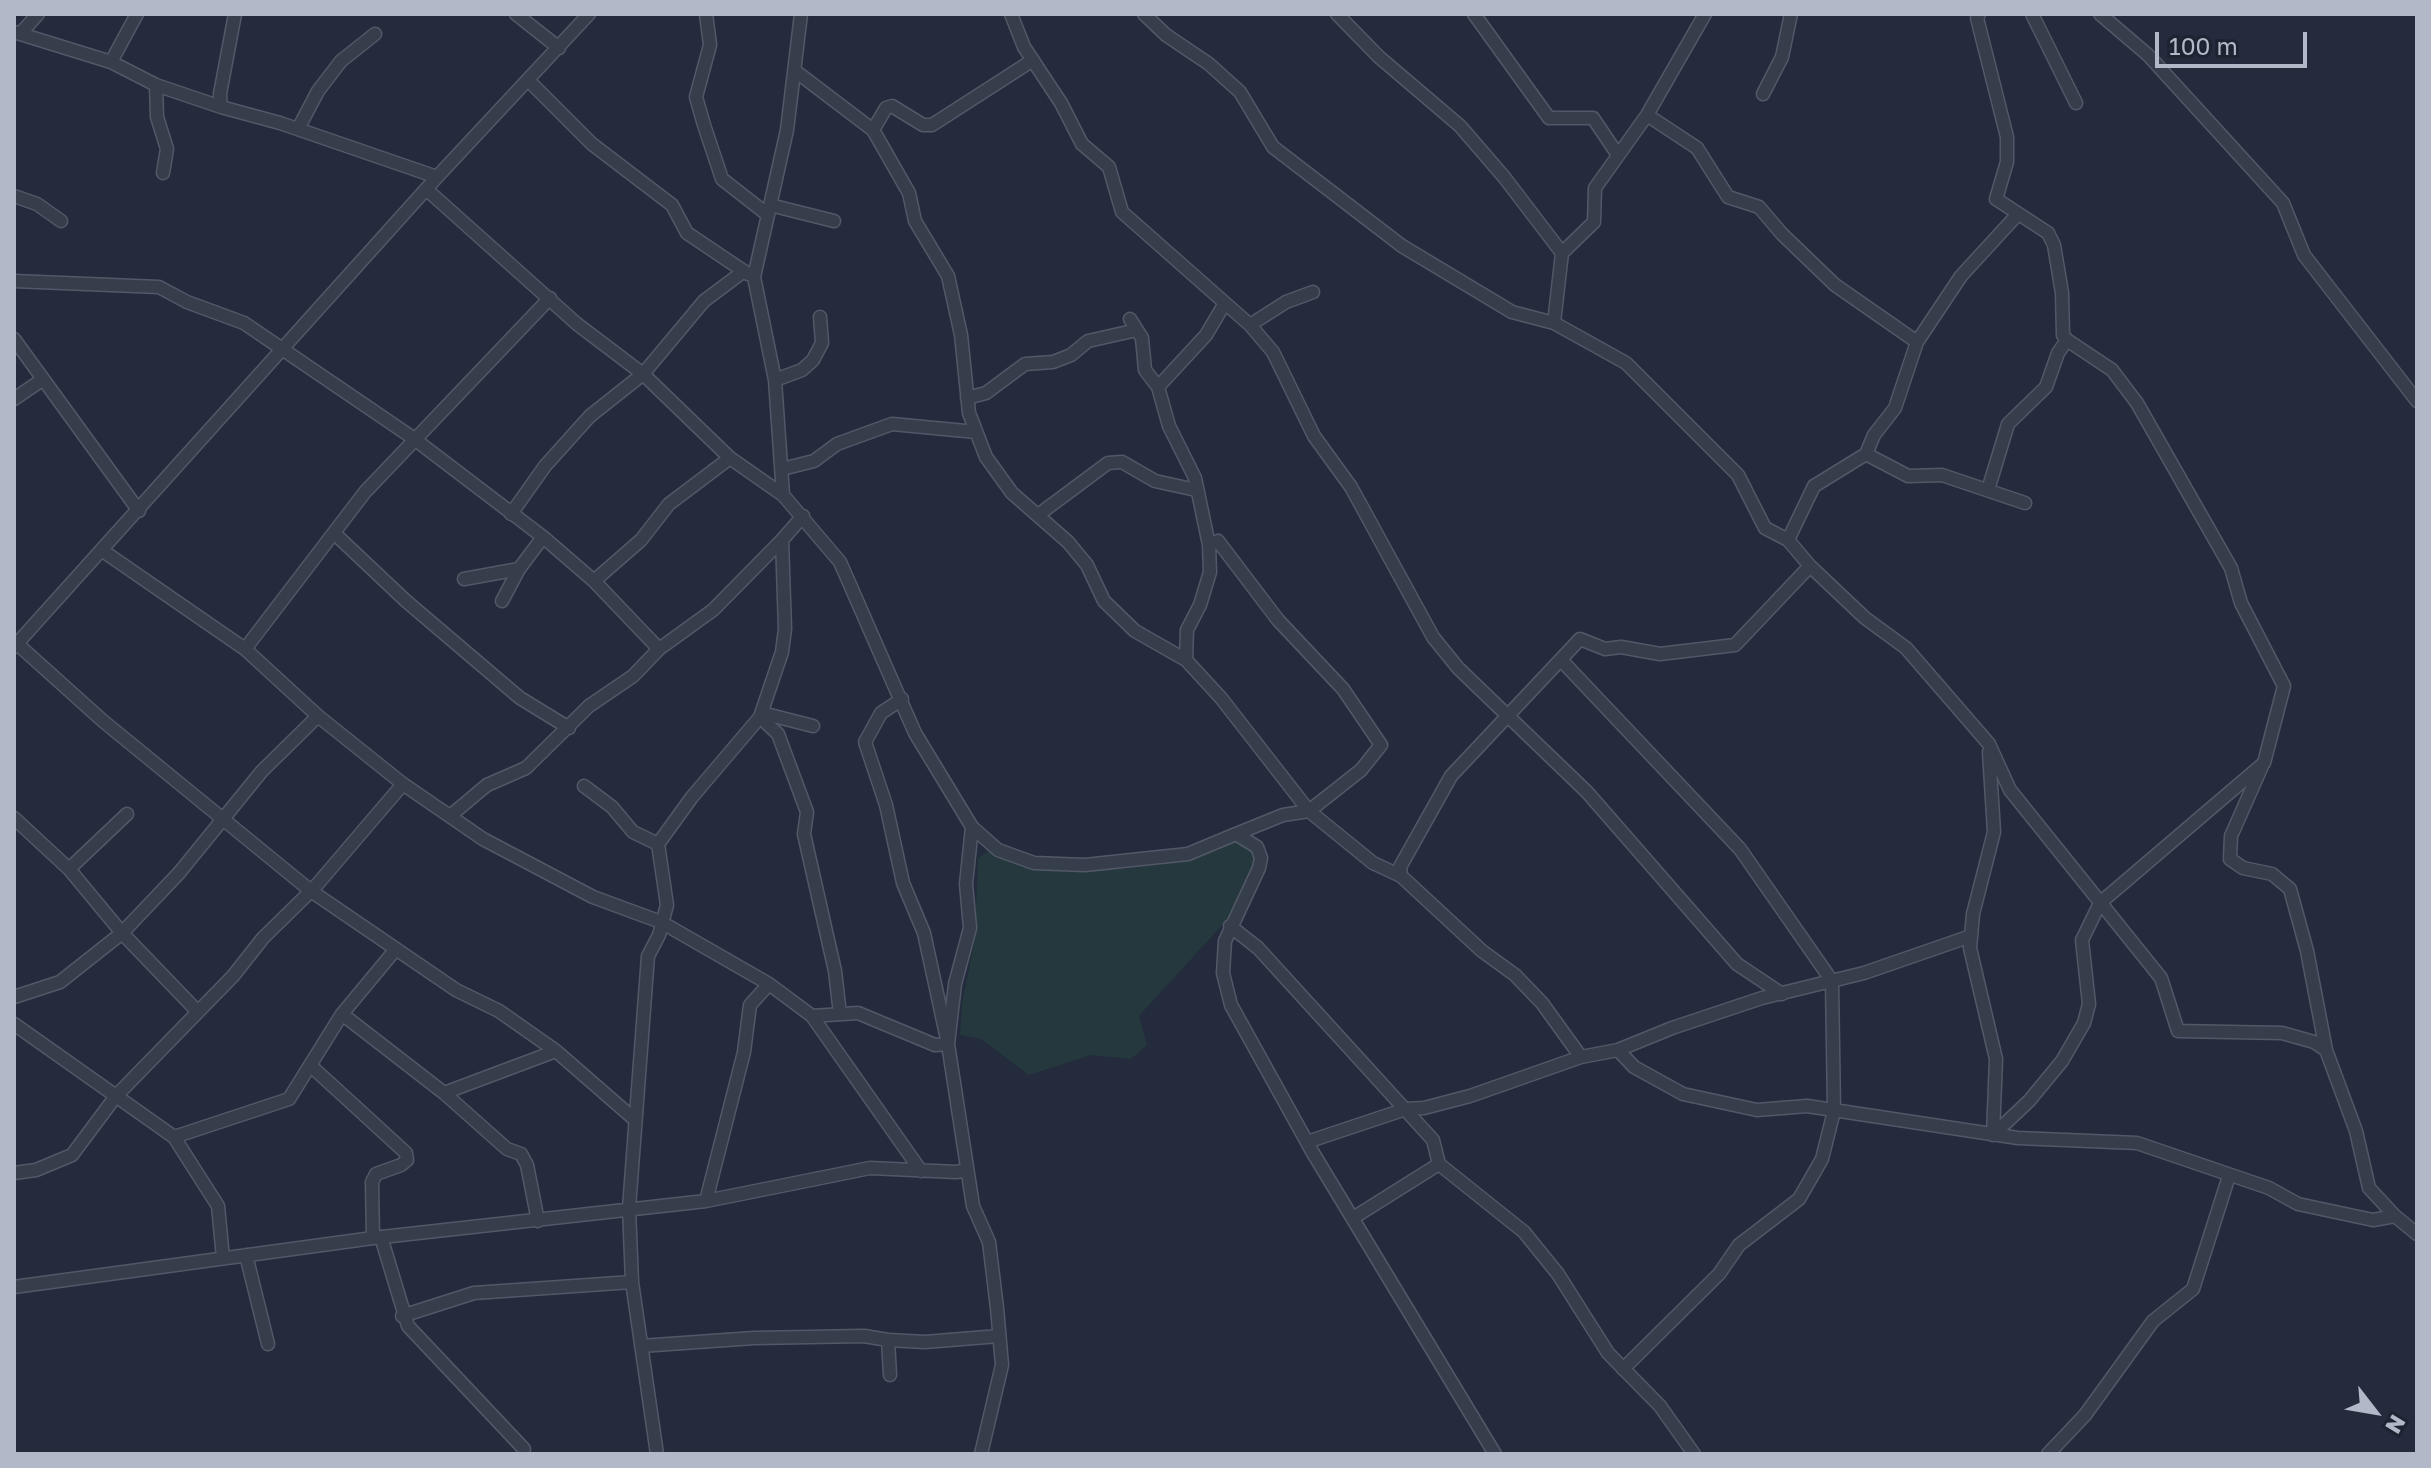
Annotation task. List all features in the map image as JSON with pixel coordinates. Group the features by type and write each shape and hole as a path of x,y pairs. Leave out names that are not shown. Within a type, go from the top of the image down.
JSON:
{"street":[{"path":"17,33 38,14"},
{"path":"111,62 137,14"},
{"path":"221,107 220,94 235,14"},
{"path":"516,14 559,48"},
{"path":"589,14 426,189 103,551 15,644 103,721 311,891 556,1051 633,1118"},
{"path":"706,14 710,45 696,97 722,179 769,210 834,221"},
{"path":"783,495 775,380 749,274 769,210 787,130 801,14"},
{"path":"1011,14 1033,60 1061,103 1082,144 1109,167 1122,212 1250,325 1273,352 1314,436 1351,487 1433,637 1458,668 1587,792 1737,964 1782,994"},
{"path":"1144,14 1240,92 1273,147 1402,246 1512,312 1554,323 1626,363 1738,475 1765,528 1788,540 1810,566 1865,618 1906,648 1989,744 2010,790 2161,978 2178,1031 2282,1033 2314,1042 2326,1050"},
{"path":"1337,14 1379,57 1460,126 1562,253"},
{"path":"1474,14 1549,118 1593,118 1618,155"},
{"path":"1554,323 1562,253 1594,222 1595,188 1647,115 1705,14"},
{"path":"1763,94 1782,57 1791,14"},
{"path":"1979,14 1977,18 2007,137 2007,162 1996,199 2017,215 2037,223 2054,245 2062,293 2063,335 2112,370 2137,403 2231,568 2241,603 2284,686 2264,763 2231,836 2230,859 2243,868 2272,874 2290,889 2307,951 2326,1050 2356,1131 2369,1188 2417,1234"},
{"path":"2032,14 2076,103"},
{"path":"2105,15 2148,55 2283,203 2304,255 2417,401"},
{"path":"17,33 111,62 156,85 437,177"},
{"path":"298,129 318,91 341,61 375,34"},
{"path":"873,130 886,108 892,106 923,125 932,125 1033,60"},
{"path":"794,70 873,130 909,193 915,221 948,276 961,335 967,398 976,432 986,457 1012,493 1087,565 1104,601 1135,631 1186,660 1221,698 1309,811 1373,863 1401,876 1482,951 1515,975 1542,1003 1581,1057"},
{"path":"528,80 592,144 672,205 687,233 724,254 749,274"},
{"path":"156,85 157,117 167,149 163,173"},
{"path":"1647,115 1697,148 1728,197 1759,207 1835,285 1917,342"},
{"path":"426,189 550,298 643,374 730,458 783,495 803,516 840,562 915,733 972,827 998,850 1034,863 1085,865 1188,854 1283,815 1309,811 1361,770 1381,745 1343,689 1278,620 1218,541 1209,545"},
{"path":"14,196 37,204 61,221"},
{"path":"1788,540 1814,486 1866,454 1874,435 1895,408 1917,342 1961,276 2017,215"},
{"path":"511,514 545,466 590,416 643,374 704,301 749,274"},
{"path":"14,281 159,287 244,323 283,346 413,438 543,537 594,581 659,649"},
{"path":"1250,325 1286,302 1313,292"},
{"path":"245,649 365,492 413,438 550,298"},
{"path":"1158,387 1198,346 1225,303"},
{"path":"775,380 802,370 813,360 822,343 820,317"},
{"path":"967,398 986,393 1025,364 1053,362 1071,355 1088,341 1133,325 1142,338 1145,370 1158,387 1163,410 1195,478 1209,545 1210,572 1200,605 1187,630 1186,660"},
{"path":"14,339 139,511"},
{"path":"1988,490 2008,424 2046,387 2058,353 2067,340"},
{"path":"14,399 42,380"},
{"path":"782,469 814,461 837,444 892,424 976,432"},
{"path":"1866,454 1908,476 1942,475 2025,503"},
{"path":"594,581 641,540 669,504 730,458"},
{"path":"1038,515 1108,463 1122,462 1155,481 1196,490"},
{"path":"450,816 487,785 526,768 589,706 633,676 659,649 713,610 803,516"},
{"path":"335,534 406,601 520,698 569,728"},
{"path":"502,601 519,569 543,537"},
{"path":"657,1454 632,1282 629,1208 633,1118 648,956 659,935 667,905 658,844 692,797 761,715 782,652 785,629 782,540"},
{"path":"103,551 245,649 318,716 403,784 483,839 593,897 661,922 769,984 812,1016 921,1171"},
{"path":"1401,876 1400,867 1451,776 1580,639 1605,649 1621,647 1660,654 1735,645 1810,566"},
{"path":"464,579 519,569"},
{"path":"1562,661 1740,849 1832,981 1834,1111 1822,1159 1799,1199 1739,1245 1719,1274 1623,1369"},
{"path":"902,699 881,713 865,742 886,805 903,883 924,933 948,1044 973,1206 989,1242 1002,1365 981,1454"},
{"path":"761,715 813,726"},
{"path":"761,715 778,734 807,812 804,834 835,971 840,1014"},
{"path":"14,997 60,982 122,933 262,771 318,716"},
{"path":"1989,744 1994,832 1973,914 1970,948 1996,1059 1993,1135"},
{"path":"1993,1135 2029,1101 2062,1061 2084,1023 2089,1004 2082,940 2100,903 2264,763"},
{"path":"14,1173 36,1170 72,1155 116,1096 311,891 403,784"},
{"path":"584,786 612,807 633,832 658,844"},
{"path":"69,869 127,814"},
{"path":"14,818 69,869 122,933 198,1012"},
{"path":"948,1044 955,984 970,928 966,884 972,827"},
{"path":"1236,834 1257,847 1261,858 1230,926 1223,973 1231,1005 1307,1142 1495,1454"},
{"path":"1230,926 1258,948 1406,1109 1433,1140 1439,1164 1524,1232 1558,1274 1608,1353 1660,1406 1694,1454"},
{"path":"1307,1142 1406,1109 1424,1108 1470,1096 1581,1057 1618,1050 1672,1028 1971,936"},
{"path":"174,1137 289,1099 342,1014 396,949"},
{"path":"706,1201 744,1052 750,1005 769,984"},
{"path":"812,1016 858,1013 935,1045 948,1044"},
{"path":"342,1014 444,1093 507,1149 521,1154 527,1165 538,1221"},
{"path":"14,1024 174,1137 218,1206 223,1258"},
{"path":"1618,1050 1634,1067 1695,1097 1757,1110 1807,1106 1916,1120 1993,1135 2137,1143 2269,1188 2298,1204 2373,1220 2395,1216"},
{"path":"444,1093 556,1051"},
{"path":"311,1066 406,1153 407,1160 376,1174 372,1182 377,1237 402,1316 524,1449"},
{"path":"1353,1218 1439,1164"},
{"path":"14,1287 144,1272 377,1237 706,1201 870,1168 967,1170"},
{"path":"2048,1454 2085,1415 2153,1321 2193,1289 2229,1176"},
{"path":"246,1255 268,1344"},
{"path":"402,1316 474,1293 632,1282"},
{"path":"641,1346 826,1335 925,1342 999,1336"},
{"path":"888,1340 890,1375"}],"green space":[{"path":"1232,840 1246,842 1253,852 1253,866 1225,922 1139,1016 1147,1045 1131,1059 1091,1055 1029,1075 981,1039 960,1035 962,1004 975,938 978,858 989,851 1046,864 1125,869 1175,862"}]}
